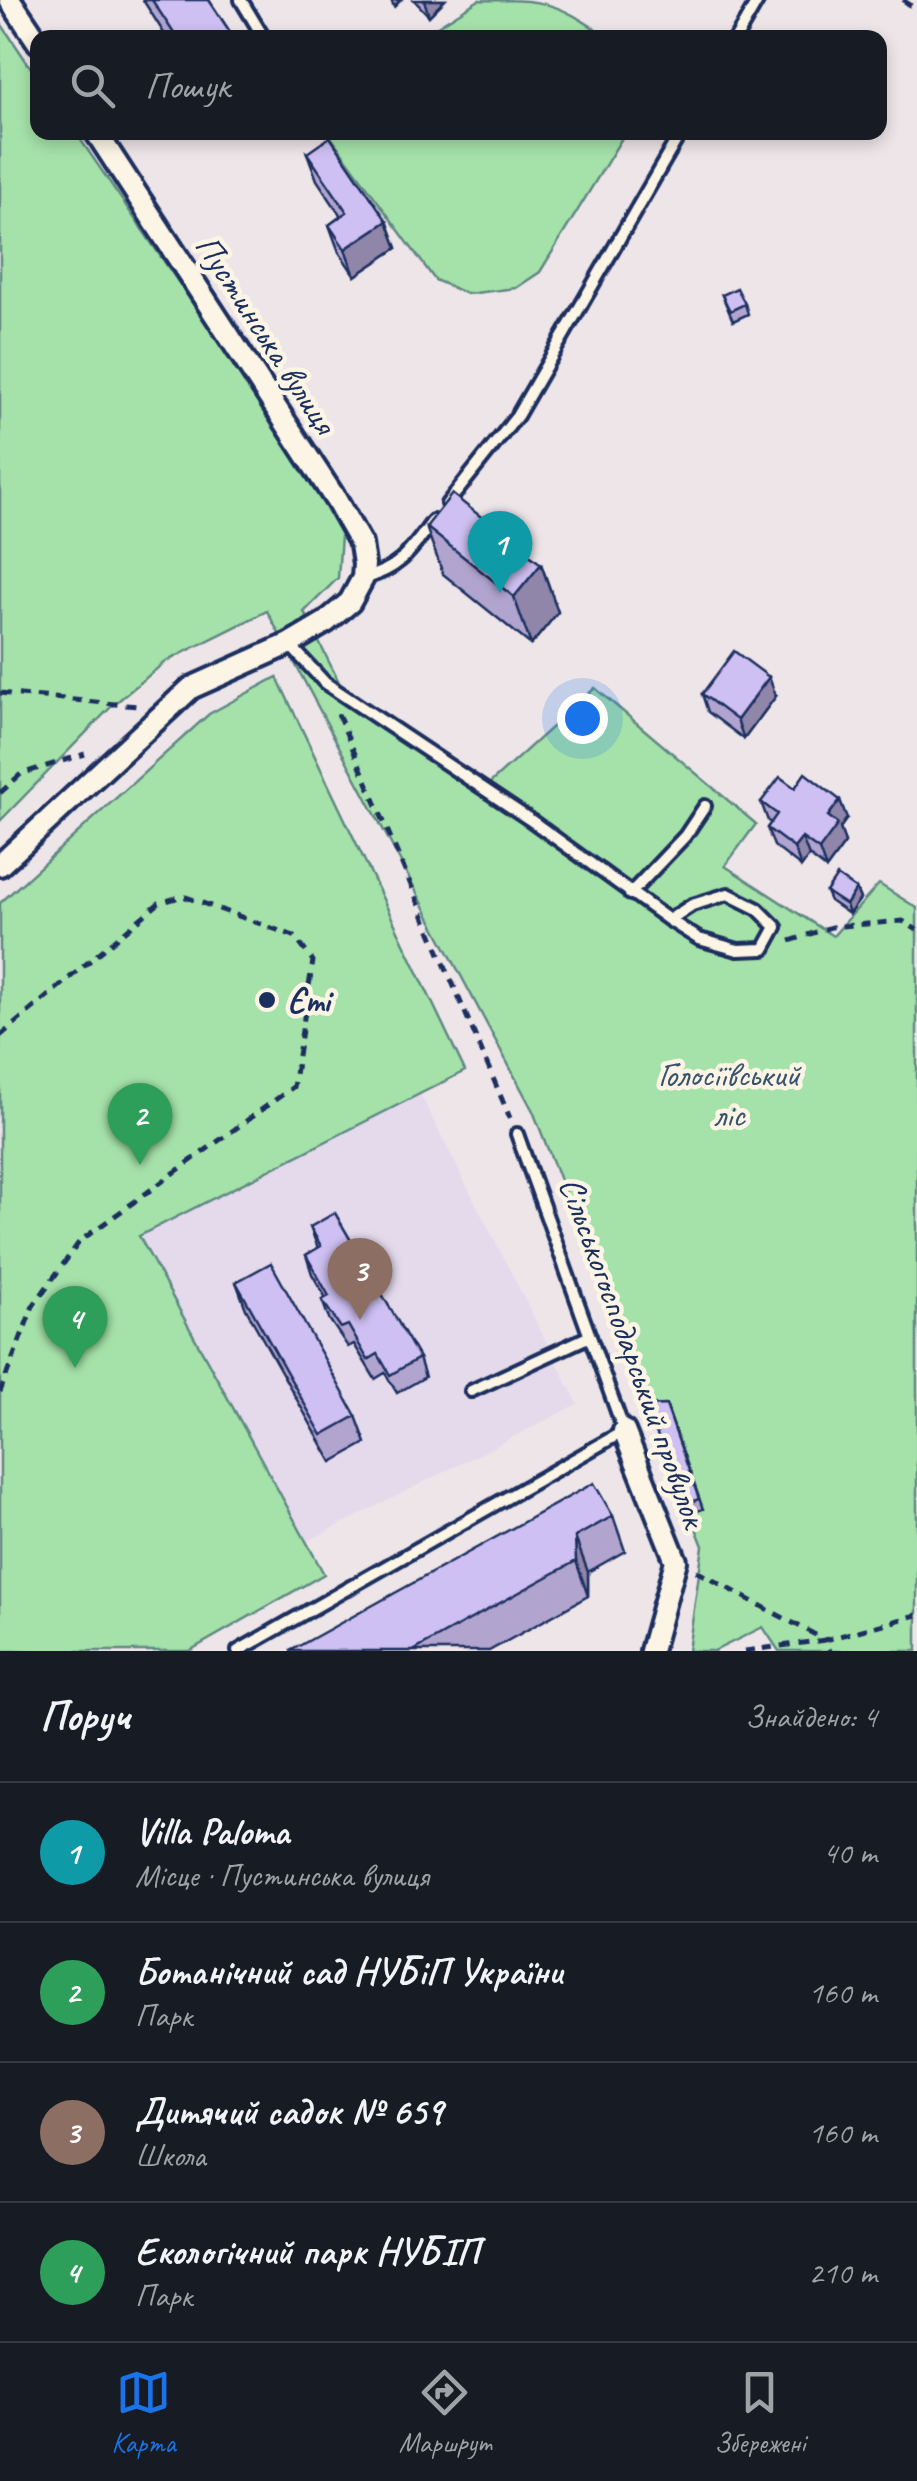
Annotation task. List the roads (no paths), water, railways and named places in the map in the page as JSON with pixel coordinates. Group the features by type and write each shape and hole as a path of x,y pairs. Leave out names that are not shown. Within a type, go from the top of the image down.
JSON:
{"street":[{"path":"10,0 30,30"},
{"name":"Пустинська вулиця","path":"101,140 336,500 360,544 363,578"},
{"path":"0,865 192,688 289,644 326,622 350,602 363,578"},
{"name":"Сільськогосподарський провулок","path":"624,1431 676,1561 651,1651"}],"lane":[{"path":"241,0 259,30"},
{"path":"741,30 758,0"},
{"path":"363,578 387,572 400,562 518,416 676,140"},
{"path":"289,644 324,683 529,818 630,894 669,920 698,938 738,950 764,949 776,927 758,909 728,894 692,905 669,920"},
{"path":"630,894 686,836 705,806"},
{"name":"Сільськогосподарський провулок","path":"518,1134 624,1431"},
{"path":"470,1391 590,1336"},
{"path":"238,1651 624,1431"}],"place":[{"name":"Villa Paloma","path":"500,593"},
{"name":"Єті","path":"267,1000"},
{"name":"Ботанічний сад НУБіП України","path":"140,1165"},
{"name":"Дитячий садок № 659","path":"360,1320"},
{"name":"Екологічний парк НУБІП","path":"75,1368"}],"park label":[{"name":"Голосіївський ліс","path":"729,1094"}]}
